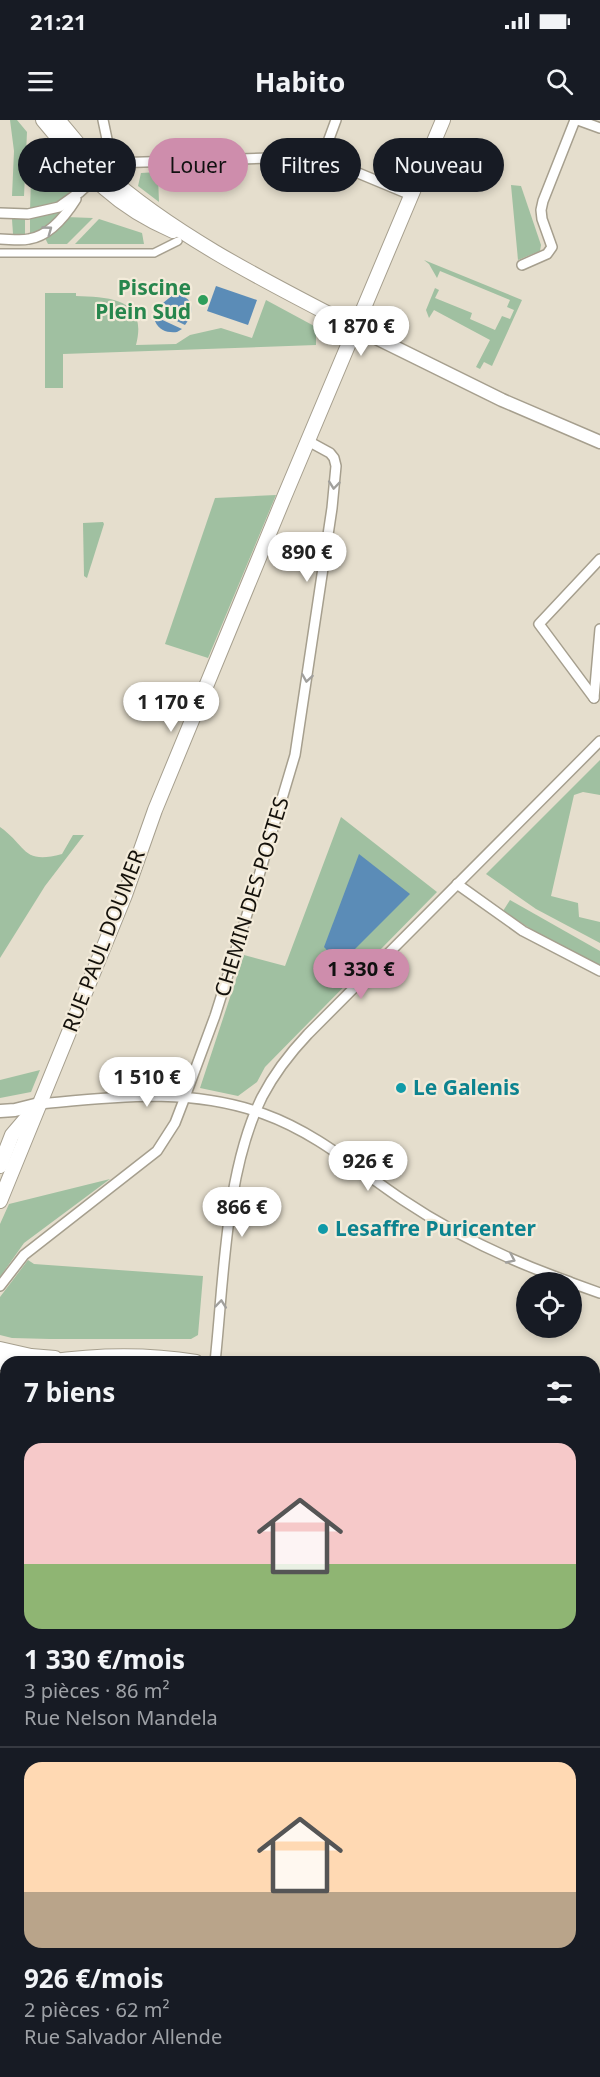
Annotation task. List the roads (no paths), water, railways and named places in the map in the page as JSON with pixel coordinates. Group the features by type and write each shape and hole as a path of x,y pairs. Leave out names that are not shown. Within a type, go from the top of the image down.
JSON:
{"main road":[{"path":"44,120 65,138"},
{"path":"58,120 74,138"},
{"name":"RUE PAUL DOUMER","path":"0,1201 125,895 155,810 443,120"},
{"path":"130,192 200,243 356,328"},
{"name":"RUE PAUL DOUMER","path":"0,1166 12,1135 39,1104"},
{"path":"0,1349 31,1356"}],"street":[{"path":"103,120 103,138"},
{"path":"329,138 336,120"},
{"path":"522,265 548,255 552,247 542,219 543,201 576,120 600,128"},
{"path":"136,169 260,160"},
{"path":"361,174 411,195"},
{"path":"0,213 28,214 51,211 80,192"},
{"path":"0,239 29,239 46,232 71,206 80,192"},
{"path":"0,253 153,253 178,241"},
{"path":"356,328 493,396 600,442"},
{"name":"CHEMIN DES POSTES","path":"0,1286 24,1255 157,1151 175,1123 215,1016 272,837 291,770 299,727 332,508 336,466 330,453 308,441"},
{"path":"600,561 539,624 594,698 600,629"},
{"path":"216,1356 235,1184 242,1152 256,1112 272,1081 293,1050 600,742"},
{"path":"457,884 523,931 600,971"},
{"path":"0,1110 130,1095 185,1097 256,1112 284,1123 324,1144 403,1200 455,1231 511,1259 544,1272"},
{"path":"582,1287 600,1293"}],"water":[{"path":"216,286 257,300 248,325 207,311"},
{"path":"174,294 186,298 191,305 191,315 185,325 158,312 163,303"},
{"path":"156,317 182,329 177,332 164,331 155,321"},
{"path":"359,854 410,894 340,964 324,947"}],"place":[{"name":"Piscine Plein Sud","path":"203,300"},
{"name":"Le Galenis","path":"401,1088"},
{"name":"Lesaffre Puricenter","path":"323,1229"}]}
